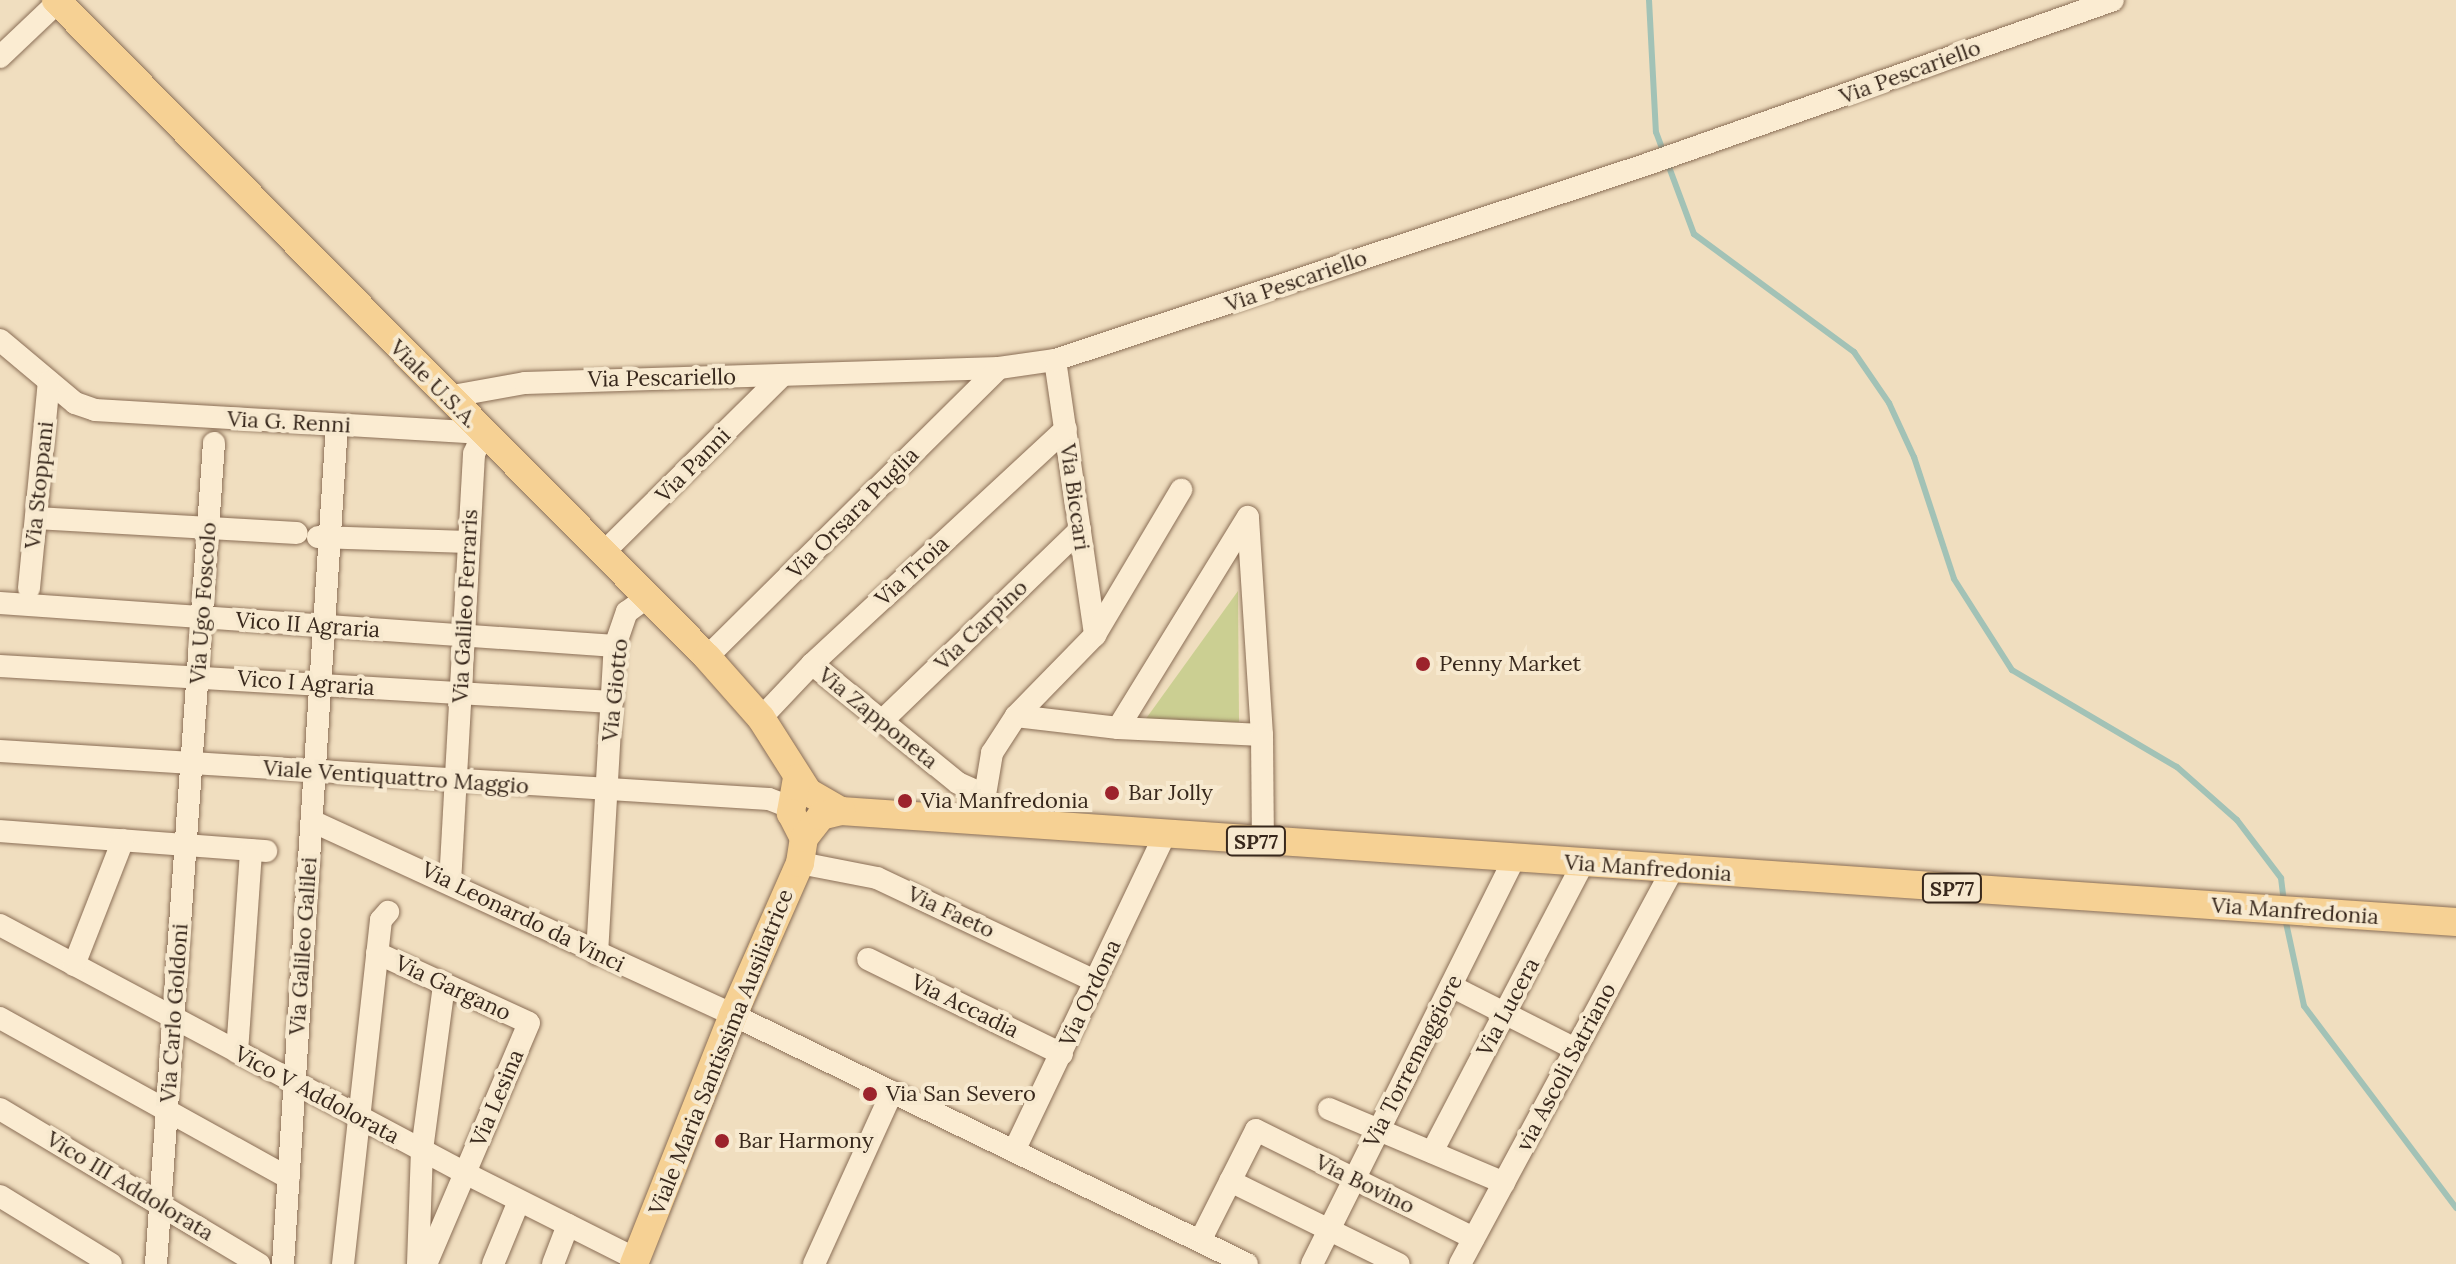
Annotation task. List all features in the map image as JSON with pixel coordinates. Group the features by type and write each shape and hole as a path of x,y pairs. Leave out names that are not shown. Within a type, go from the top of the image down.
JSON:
{"main road":[{"name":"Viale U.S.A.","path":"57,1 707,657 761,718 808,814"},
{"name":"Via Manfredonia","path":"808,814 997,822 2456,922"},
{"name":"Viale Maria Santissima Ausiliatrice","path":"635,1261 733,1015 808,814"}],"street":[{"name":"Via Pescariello","path":"447,397 525,383 999,368 1055,360 1688,151 2113,0"},
{"path":"0,57 57,1"},
{"path":"0,340 49,382"},
{"name":"Via Biccari","path":"1055,360 1095,635"},
{"name":"Via Orsara Puglia","path":"707,657 999,368"},
{"name":"Via Panni","path":"603,553 782,376"},
{"name":"Via G. Renni","path":"49,382 75,403 95,410 483,433"},
{"name":"Via Stoppani","path":"29,588 49,382"},
{"name":"Via Galileo Galilei","path":"283,1264 325,626 315,536 337,425"},
{"name":"Via Troia","path":"761,718 812,664 1066,429"},
{"name":"Via Galileo Ferraris","path":"450,882 474,454 483,433"},
{"name":"Via Ugo Foscolo","path":"192,763 214,443"},
{"path":"997,822 985,795 992,753 1016,716 1095,635 1181,490"},
{"path":"1118,728 1248,517 1262,735 1263,842"},
{"path":"36,518 315,536 468,542"},
{"name":"Via Carpino","path":"883,720 1080,530"},
{"name":"Via Giotto","path":"597,954 615,646 627,612 646,598"},
{"name":"Vico II Agraria","path":"0,603 615,646"},
{"name":"Via Zapponeta","path":"812,664 958,783 985,795"},
{"name":"Vico I Agraria","path":"0,666 612,702"},
{"path":"1016,716 1118,728 1262,735"},
{"name":"Viale Ventiquattro Maggio","path":"0,751 607,792 769,799 808,814"},
{"name":"Via Carlo Goldoni","path":"156,1264 192,763"},
{"name":"Via Faeto","path":"808,814 877,878 1095,981"},
{"name":"Via Leonardo da Vinci","path":"312,821 733,1015"},
{"path":"0,831 258,851 237,1052"},
{"name":"Via Ordona","path":"1014,1151 1165,835"},
{"path":"74,965 123,840"},
{"name":"Via Torremaggiore","path":"1312,1264 1515,857"},
{"name":"Via Lucera","path":"1432,1152 1583,863"},
{"name":"via Ascoli Satriano","path":"1460,1264 1672,870"},
{"path":"343,1264 381,920 388,912"},
{"name":"Vico V Addolorata","path":"0,925 635,1261"},
{"name":"Via Gargano","path":"377,953 529,1023"},
{"name":"Via Accadia","path":"868,959 1062,1054"},
{"path":"418,1264 422,1150 444,985"},
{"path":"1451,986 1575,1049"},
{"path":"733,1015 1247,1264"},
{"path":"0,1018 289,1178"},
{"name":"Via Lesina","path":"426,1264 529,1023"},
{"path":"814,1264 892,1092"},
{"name":"Vico III Addolorata","path":"0,1109 259,1264"},
{"path":"1329,1109 1504,1183"},
{"name":"Via Bovino","path":"1230,1181 1256,1130 1474,1238"},
{"path":"1200,1241 1230,1181 1399,1264"},
{"path":"0,1196 111,1264"},
{"path":"493,1264 519,1201"},
{"path":"553,1264 568,1225"}],"green space":[{"path":"1238,591 1239,722 1145,720"}],"waterway":[{"path":"1649,0 1656,132 1694,234 1854,352 1889,403 1914,457 1954,579 2012,670 2177,767 2237,820 2281,878 2284,903"},
{"path":"2285,918 2304,1006 2456,1208"}],"place":[{"name":"Penny Market","path":"1423,664"},
{"name":"Bar Jolly","path":"1112,793"},
{"name":"Via Manfredonia","path":"905,801"},
{"name":"Via San Severo","path":"870,1094"},
{"name":"Bar Harmony","path":"722,1141"}]}
